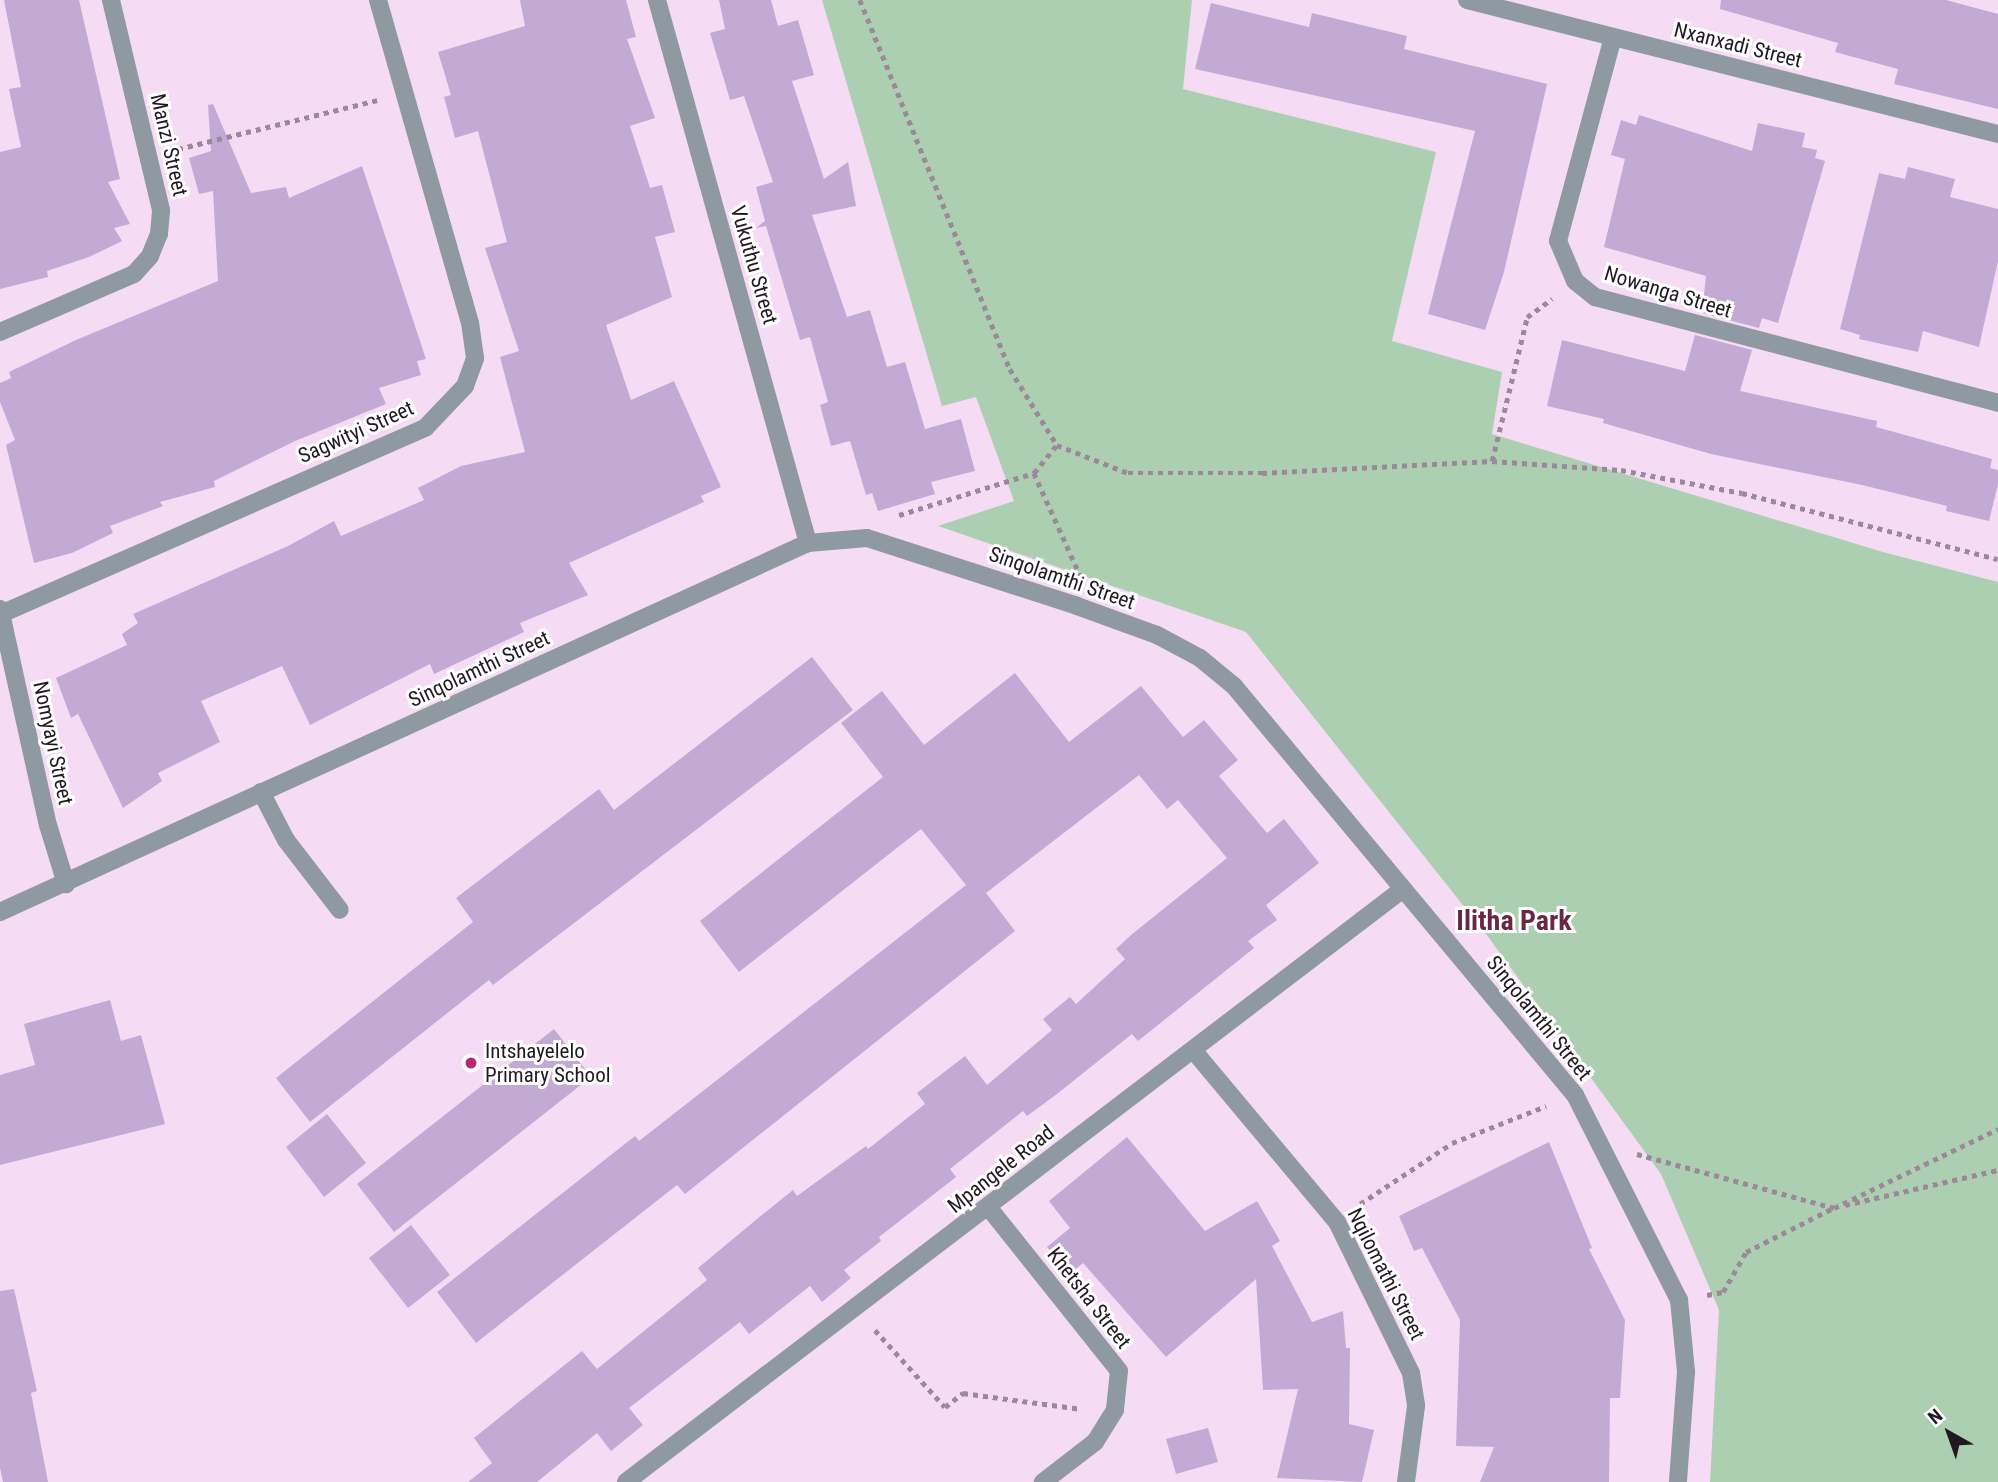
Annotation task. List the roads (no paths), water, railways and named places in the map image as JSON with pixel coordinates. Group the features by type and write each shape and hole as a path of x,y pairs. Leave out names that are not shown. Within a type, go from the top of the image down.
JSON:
{"street":[{"name":"Manzi Street","path":"0,332 134,274 150,256 159,234 161,210 111,0"},
{"name":"Sagwityi Street","path":"1,612 426,427 448,408 466,386 475,358 470,323 378,0"},
{"name":"Vukuthu Street","path":"657,0 808,543"},
{"name":"Nxanxadi Street","path":"1467,0 1998,134"},
{"name":"Nowanga Street","path":"1612,37 1558,242 1574,281 1605,300 1998,403"},
{"name":"Sinqolamthi Street","path":"0,912 808,543 867,538 1077,606 1157,635 1200,658 1234,686 1575,1095 1614,1164 1679,1300 1686,1372 1678,1482"},
{"name":"Nomyayi Street","path":"1,612 48,825 66,884"},
{"path":"261,792 286,840 340,911"},
{"name":"Mpangele Road","path":"626,1482 989,1208 1403,889"},
{"name":"Nqilomathi Street","path":"1193,1049 1337,1222 1411,1373 1416,1406 1406,1482"},
{"name":"Khetsha Street","path":"989,1208 1119,1371 1115,1410 1095,1442 1043,1482"}],"place":[{"name":"Intshayelelo Primary School","path":"471,1063"}],"district":[{"name":"Ilitha Park","path":"1514,921"}]}
